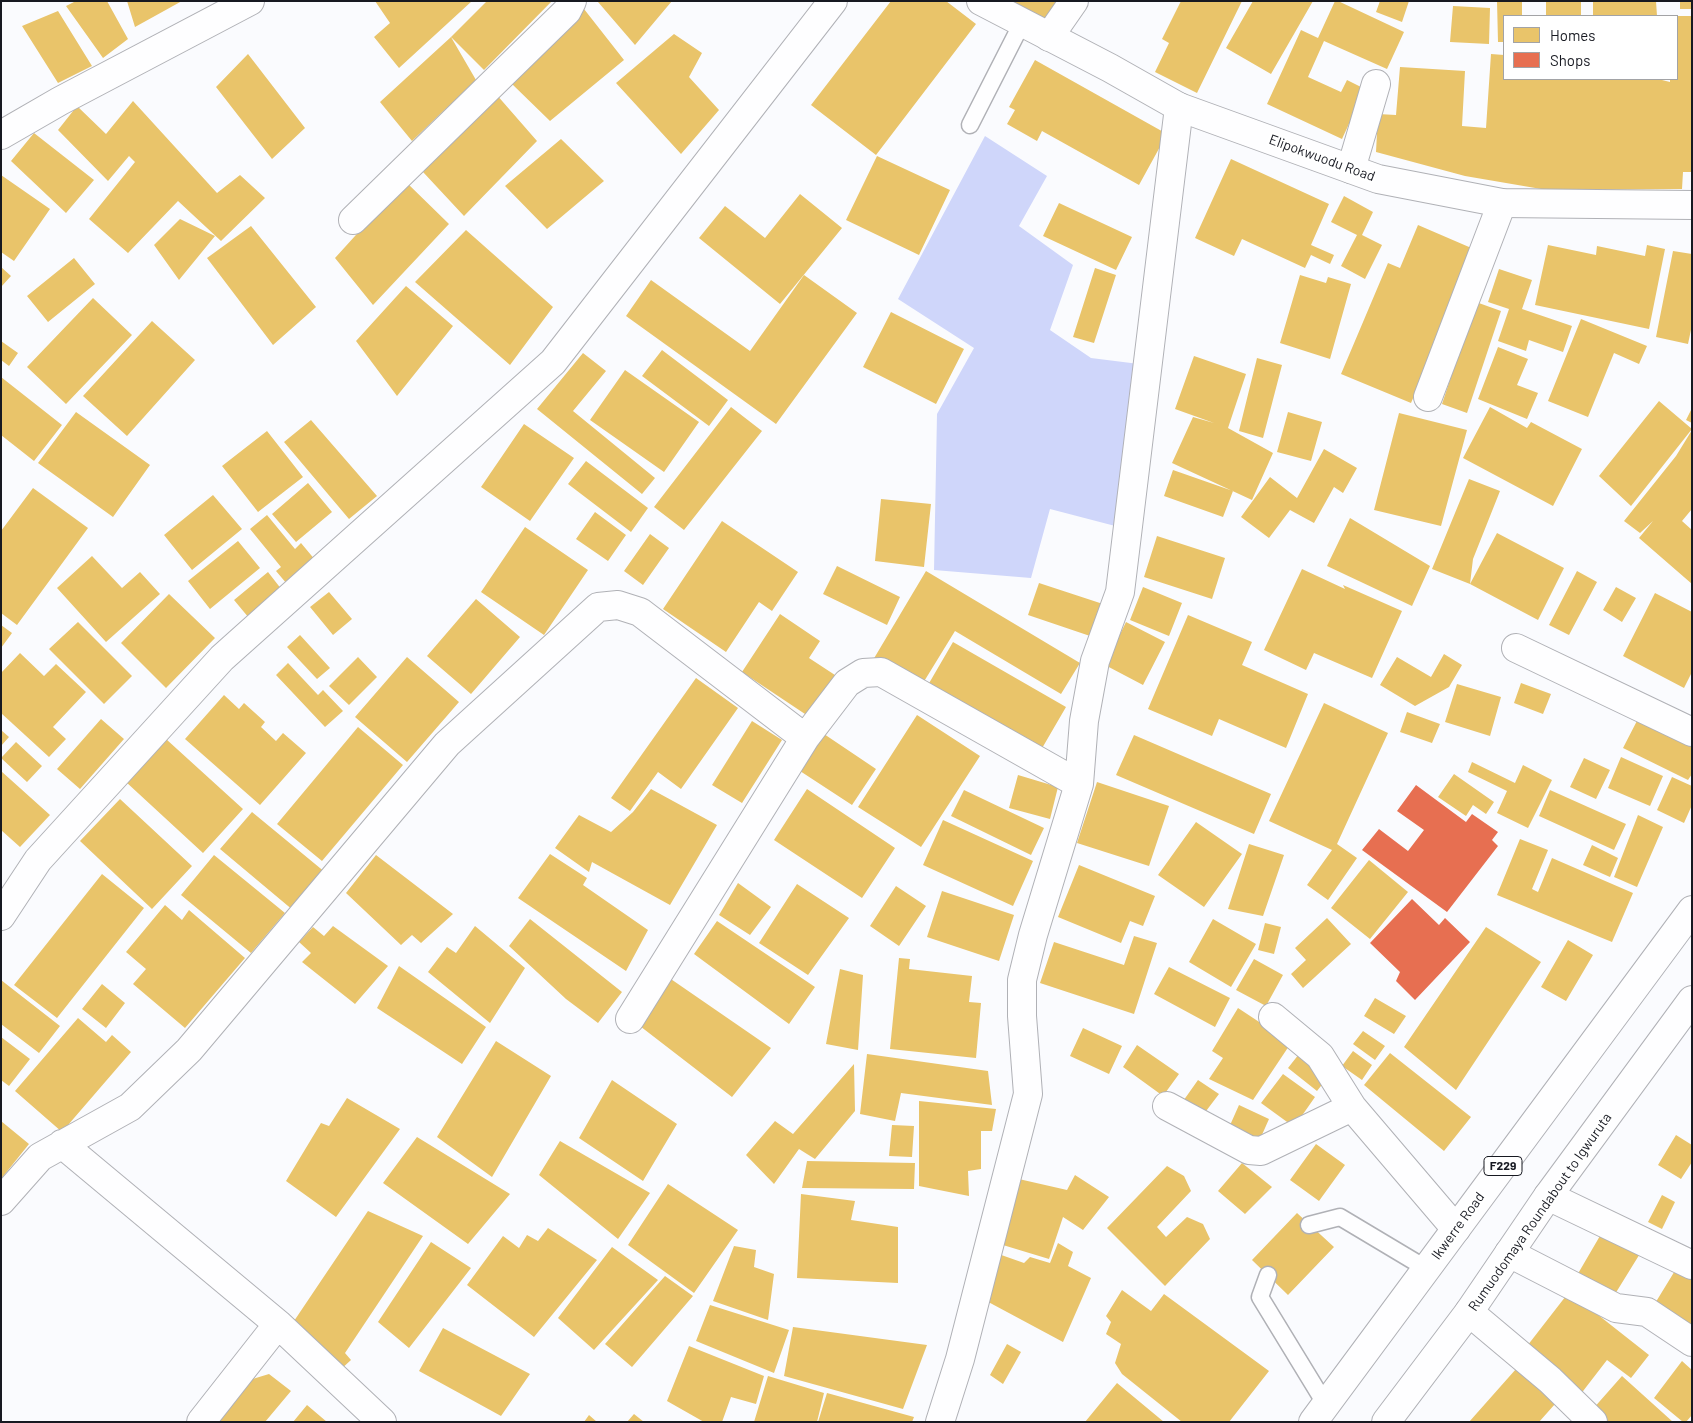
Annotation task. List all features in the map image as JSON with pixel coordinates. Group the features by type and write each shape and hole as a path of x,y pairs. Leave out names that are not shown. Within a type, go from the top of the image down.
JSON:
{"street":[{"path":"1,135 60,100 250,1"},
{"path":"353,220 566,11 572,1"},
{"path":"1,916 38,860 222,658 553,362 833,1"},
{"name":"Elipokwuodu Road","path":"982,1 1110,68 1179,107 1378,179 1502,203 1692,205"},
{"path":"1048,37 1074,1"},
{"path":"1351,169 1376,84"},
{"path":"940,1422 960,1359 1028,1094 1022,1016 1022,980 1033,935 1079,784 1084,721 1095,661 1120,592 1179,107"},
{"path":"1428,397 1502,203"},
{"path":"1,1201 40,1157 130,1107 189,1050 447,744 598,607 618,605 640,612 805,738"},
{"path":"1516,648 1692,732"},
{"path":"630,1019 805,738 847,683 863,673 881,672 1079,784"},
{"name":"Ikwerre Road","path":"1320,1413 1692,910"},
{"name":"Rumuodomaya Roundabout to Igwuruta","path":"1389,1421 1469,1312 1548,1196 1692,1000"},
{"path":"1273,1017 1320,1056 1352,1107 1456,1229"},
{"path":"1167,1106 1249,1150 1261,1151 1352,1107"},
{"path":"62,1144 278,1324 382,1422"},
{"path":"1548,1196 1692,1265"},
{"path":"1509,1253 1616,1308 1647,1312 1692,1342"},
{"path":"1469,1312 1550,1380 1593,1422"},
{"path":"201,1422 278,1324"}],"lane":[{"path":"970,125 1022,23"},
{"path":"1309,1225 1340,1217 1427,1269"},
{"path":"1268,1275 1260,1297 1320,1413"}],"shaded area":[{"path":"985,136 1047,176 1019,226 1073,265 1050,330 1091,358 1155,366 1119,527 1050,509 1031,578 934,570 937,414 974,348 898,299"}],"building: Homes":[{"path":"76,1 107,1 128,39 103,58 66,6"},
{"path":"127,1 182,1 135,27"},
{"path":"375,1 472,1 399,68 374,37 390,23"},
{"path":"487,1 552,1 484,70 451,37"},
{"path":"599,1 672,1 635,45"},
{"path":"891,1 946,1 976,24 876,155 811,105"},
{"path":"1010,1 1073,1 1058,29"},
{"path":"1181,1 1242,1 1197,93 1155,72 1169,43 1162,39"},
{"path":"1253,1 1313,1 1271,74 1226,48"},
{"path":"1335,1 1404,32 1387,69 1324,41 1308,77 1341,92 1347,80 1365,89 1342,139 1267,104 1301,30 1318,38"},
{"path":"1380,1 1409,1 1402,22 1376,12"},
{"path":"1497,1 1522,1 1522,15 1503,15 1503,42 1498,42"},
{"path":"1546,1 1581,1 1581,15 1546,15"},
{"path":"1593,1 1656,1 1657,15 1593,15"},
{"path":"1680,1 1692,1 1692,9 1680,9"},
{"path":"1453,6 1490,8 1489,44 1450,42"},
{"path":"584,9 624,60 550,121 512,84"},
{"path":"58,11 92,66 58,83 22,26"},
{"path":"1678,16 1692,16 1692,172 1683,172 1682,189 1547,190 1465,176 1376,152 1378,114 1396,115 1400,67 1465,71 1462,126 1486,128 1491,54 1503,55 1503,80 1662,80 1670,82 1670,80 1678,80"},
{"path":"674,34 702,53 689,77 719,110 681,154 616,83"},
{"path":"451,37 476,80 412,141 380,102"},
{"path":"248,54 305,128 272,159 216,87"},
{"path":"1035,60 1167,134 1139,185 1042,131 1037,141 1007,124 1015,110 1009,107"},
{"path":"496,94 537,141 464,216 423,172"},
{"path":"133,101 217,193 240,175 265,198 221,241 178,201 128,253 89,219 135,162 129,156 108,181 58,130 77,106 106,134"},
{"path":"34,133 94,180 66,213 11,161"},
{"path":"561,139 604,181 547,229 505,186"},
{"path":"877,156 950,190 919,255 846,220"},
{"path":"1231,159 1329,204 1311,245 1334,255 1330,264 1311,255 1305,268 1242,239 1234,256 1195,238"},
{"path":"1,175 50,209 14,261 1,252"},
{"path":"405,181 449,224 373,305 335,258"},
{"path":"800,194 842,228 780,304 699,238 725,206 765,238"},
{"path":"1344,196 1373,212 1362,235 1382,245 1365,279 1341,266 1357,235 1331,222"},
{"path":"1059,203 1132,237 1116,270 1043,236"},
{"path":"180,219 215,236 179,280 154,245"},
{"path":"1418,225 1476,250 1411,403 1341,374 1388,263 1400,268"},
{"path":"251,226 316,307 273,345 207,258"},
{"path":"466,230 553,307 510,365 415,282"},
{"path":"1548,245 1596,255 1597,246 1645,256 1647,245 1665,249 1649,329 1535,305"},
{"path":"1673,251 1692,254 1692,325 1688,344 1656,337"},
{"path":"74,258 95,284 48,322 27,296"},
{"path":"1,267 11,276 1,287"},
{"path":"1095,268 1116,275 1094,343 1073,337"},
{"path":"1499,269 1532,280 1522,309 1572,326 1563,352 1529,340 1526,351 1498,341 1509,309 1488,302"},
{"path":"804,275 857,313 776,424 626,316 651,280 750,351"},
{"path":"1300,275 1326,283 1328,277 1351,284 1330,359 1280,343"},
{"path":"406,286 453,326 397,396 356,341"},
{"path":"93,298 132,335 66,404 27,367"},
{"path":"1476,302 1501,311 1467,413 1442,404"},
{"path":"891,312 964,349 936,404 863,367"},
{"path":"1581,319 1647,346 1639,364 1614,353 1588,417 1548,401"},
{"path":"152,321 195,360 127,436 83,396"},
{"path":"1,341 18,353 9,366 1,360"},
{"path":"1498,347 1528,359 1517,385 1538,393 1527,419 1478,399"},
{"path":"662,350 728,400 709,426 642,376"},
{"path":"583,353 606,371 573,411 655,478 642,494 537,409"},
{"path":"1194,356 1246,374 1228,428 1273,453 1252,500 1172,463 1193,417 1214,423 1175,409"},
{"path":"1257,358 1282,365 1263,438 1239,431"},
{"path":"625,370 699,422 664,472 590,420"},
{"path":"1,377 62,425 34,461 1,435"},
{"path":"1659,401 1692,429 1631,506 1599,476"},
{"path":"731,407 762,431 684,530 654,507"},
{"path":"1490,407 1527,428 1531,422 1582,449 1553,506 1463,458"},
{"path":"1692,408 1692,423 1686,420"},
{"path":"76,412 150,465 113,517 38,463"},
{"path":"1288,412 1322,422 1311,461 1277,452"},
{"path":"1399,413 1467,430 1441,526 1374,510"},
{"path":"311,420 377,496 349,519 284,442"},
{"path":"524,424 574,458 530,521 481,487"},
{"path":"1692,430 1692,509 1682,521 1692,530 1692,584 1639,538 1653,521 1640,533 1624,521 1676,456"},
{"path":"267,431 303,477 258,512 222,466"},
{"path":"1324,449 1357,468 1343,493 1334,487 1314,523 1290,510 1269,538 1241,517 1270,477 1297,498"},
{"path":"586,461 648,508 631,532 568,484"},
{"path":"1173,470 1233,491 1223,517 1164,496"},
{"path":"1469,479 1500,491 1473,559 1470,584 1432,569"},
{"path":"308,483 332,512 296,542 272,514"},
{"path":"33,488 88,528 17,625 1,613 1,531"},
{"path":"213,495 242,529 192,570 164,535"},
{"path":"881,499 931,504 924,567 875,561"},
{"path":"595,512 626,535 608,561 576,539"},
{"path":"267,515 295,549 301,543 316,561 287,584 276,571 281,567 250,529"},
{"path":"1350,518 1430,566 1412,606 1327,566"},
{"path":"722,521 798,572 772,611 759,602 726,652 663,609"},
{"path":"525,527 588,570 544,635 481,592"},
{"path":"1497,533 1564,568 1538,620 1470,584"},
{"path":"650,534 669,548 643,585 624,571"},
{"path":"1157,536 1225,558 1212,599 1144,577"},
{"path":"238,541 260,568 210,609 188,581"},
{"path":"92,556 122,588 140,572 160,594 106,642 57,588"},
{"path":"837,566 900,597 887,625 823,594"},
{"path":"1302,569 1345,589 1343,585 1402,611 1372,678 1314,653 1306,670 1264,650"},
{"path":"926,571 1080,663 1061,694 955,631 920,688 873,660"},
{"path":"1577,571 1597,582 1569,635 1549,625"},
{"path":"268,572 282,590 249,618 234,600"},
{"path":"1039,583 1103,604 1093,637 1028,615"},
{"path":"1143,587 1182,603 1169,636 1130,620"},
{"path":"1616,587 1636,598 1622,622 1603,610"},
{"path":"329,592 352,619 333,635 310,607"},
{"path":"1655,593 1692,612 1692,672 1684,688 1623,656"},
{"path":"169,594 215,638 166,688 121,643"},
{"path":"476,599 520,637 471,694 427,656"},
{"path":"780,614 820,641 809,658 838,677 811,718 742,672"},
{"path":"1188,615 1252,642 1242,665 1308,694 1286,748 1219,719 1212,736 1148,709"},
{"path":"78,622 132,676 104,704 49,649"},
{"path":"1126,622 1165,642 1143,685 1105,665"},
{"path":"1,625 12,633 1,648"},
{"path":"300,635 330,668 317,679 287,647"},
{"path":"953,642 1066,707 1041,750 928,685"},
{"path":"20,653 44,676 56,664 86,692 53,727 66,739 49,757 1,713 1,673"},
{"path":"1444,654 1462,665 1449,687 1415,706 1380,685 1397,657 1431,677"},
{"path":"358,657 377,677 349,705 329,686"},
{"path":"407,657 459,702 407,762 355,717"},
{"path":"288,663 318,695 323,690 343,711 325,727 276,675"},
{"path":"696,678 738,708 681,789 658,772 630,811 611,798"},
{"path":"1521,683 1551,694 1543,714 1514,703"},
{"path":"1457,684 1501,697 1490,736 1445,722"},
{"path":"224,695 239,709 244,703 265,722 261,727 276,741 283,733 306,753 260,805 185,739"},
{"path":"1324,703 1388,733 1337,844 1357,858 1328,900 1307,885 1332,850 1269,821"},
{"path":"1407,712 1440,724 1432,743 1400,732"},
{"path":"917,715 980,756 921,847 858,807"},
{"path":"1640,715 1692,742 1692,774 1688,780 1623,748"},
{"path":"101,719 124,739 80,789 57,769"},
{"path":"752,721 782,740 742,803 712,785"},
{"path":"358,727 403,765 322,861 277,824"},
{"path":"1,730 9,737 1,746"},
{"path":"824,734 876,769 852,805 800,771"},
{"path":"1134,735 1271,794 1254,834 1116,775"},
{"path":"166,739 243,809 203,853 126,782"},
{"path":"16,742 42,766 27,782 1,758"},
{"path":"1621,757 1663,776 1650,806 1608,788"},
{"path":"1584,758 1610,770 1596,799 1570,787"},
{"path":"1472,762 1515,783 1523,765 1552,780 1528,828 1497,813 1507,791 1468,772"},
{"path":"1,771 50,815 20,847 1,830"},
{"path":"1454,774 1494,802 1486,814 1473,805 1466,816 1438,797"},
{"path":"1018,775 1058,787 1050,819 1009,808"},
{"path":"1672,777 1692,786 1692,805 1684,823 1657,810"},
{"path":"1097,782 1169,806 1149,866 1077,843"},
{"path":"651,789 717,825 670,905 592,862 589,872 555,848 579,815 611,832 633,812"},
{"path":"807,789 895,848 862,898 774,840"},
{"path":"964,790 1044,828 1031,855 951,816"},
{"path":"1550,790 1626,824 1614,850 1539,816"},
{"path":"120,799 192,866 152,909 80,841"},
{"path":"252,812 326,873 294,911 220,849"},
{"path":"1638,815 1663,827 1637,887 1614,877"},
{"path":"943,820 1033,861 1013,906 923,865"},
{"path":"1196,822 1242,854 1204,907 1158,875"},
{"path":"1520,839 1548,850 1532,889 1538,892 1552,858 1633,893 1612,942 1497,895"},
{"path":"1249,844 1284,855 1263,916 1228,909"},
{"path":"1592,845 1618,858 1610,877 1583,865"},
{"path":"550,854 587,878 583,885 648,930 626,971 518,898"},
{"path":"214,855 285,913 251,953 181,895"},
{"path":"376,855 453,914 421,943 412,935 401,945 346,893"},
{"path":"1369,860 1408,892 1370,939 1331,908"},
{"path":"1079,865 1155,896 1143,926 1130,921 1121,943 1058,917"},
{"path":"102,874 144,908 57,1018 14,985"},
{"path":"738,883 771,907 750,935 719,915"},
{"path":"797,884 849,918 808,975 759,943"},
{"path":"896,886 926,906 899,946 870,926"},
{"path":"942,891 1014,915 999,961 927,937"},
{"path":"165,905 182,920 189,910 245,958 185,1028 133,984 146,969 126,952"},
{"path":"1327,918 1351,944 1303,988 1291,974 1306,960 1295,948"},
{"path":"530,919 622,992 598,1023 566,999 509,946"},
{"path":"1213,919 1256,944 1231,987 1189,962"},
{"path":"717,921 815,987 789,1024 694,954"},
{"path":"1265,923 1281,927 1274,954 1258,950"},
{"path":"333,926 388,966 355,1004 302,962 311,953 299,942 313,927 324,936"},
{"path":"475,926 525,968 490,1023 428,972 447,947 456,953"},
{"path":"1486,927 1541,962 1456,1090 1404,1047"},
{"path":"1134,936 1157,943 1134,1014 1040,983 1054,942 1124,965"},
{"path":"1568,940 1593,955 1566,1001 1541,987"},
{"path":"899,958 910,959 909,969 972,976 969,1002 981,1003 976,1058 890,1049"},
{"path":"1254,959 1283,975 1266,1006 1236,990"},
{"path":"399,966 486,1027 462,1064 377,1008"},
{"path":"1169,967 1230,998 1215,1027 1154,994"},
{"path":"840,969 863,975 858,1050 826,1044"},
{"path":"665,975 771,1048 732,1097 636,1023"},
{"path":"1,980 60,1026 39,1053 1,1024"},
{"path":"102,984 125,1003 106,1028 82,1009"},
{"path":"1375,998 1406,1016 1394,1034 1364,1016"},
{"path":"1238,1008 1291,1043 1253,1100 1209,1079 1223,1058 1212,1051"},
{"path":"78,1018 106,1042 112,1035 131,1052 62,1132 15,1091"},
{"path":"1083,1028 1122,1046 1109,1074 1070,1056"},
{"path":"1363,1031 1385,1046 1375,1060 1353,1044"},
{"path":"1,1037 30,1059 9,1086 1,1080"},
{"path":"496,1041 551,1076 492,1177 437,1137"},
{"path":"1137,1045 1179,1074 1163,1096 1123,1067"},
{"path":"1353,1051 1372,1065 1362,1080 1342,1066"},
{"path":"1390,1053 1471,1117 1444,1151 1364,1085"},
{"path":"867,1054 988,1071 992,1105 901,1093 895,1121 860,1114"},
{"path":"1299,1054 1328,1077 1317,1091 1288,1068"},
{"path":"854,1064 855,1111 815,1159 799,1149 774,1184 746,1155 775,1121 793,1134"},
{"path":"1283,1074 1315,1097 1294,1127 1261,1103"},
{"path":"612,1080 677,1124 643,1181 579,1138"},
{"path":"1198,1080 1219,1094 1200,1119 1181,1104"},
{"path":"347,1098 400,1129 336,1217 286,1181 321,1123 329,1126"},
{"path":"919,1101 996,1109 992,1131 981,1131 981,1169 968,1171 969,1196 919,1186"},
{"path":"1239,1105 1269,1119 1257,1146 1227,1132"},
{"path":"1,1121 29,1144 1,1179"},
{"path":"892,1125 914,1126 912,1157 889,1156"},
{"path":"1676,1135 1692,1145 1692,1162 1681,1179 1658,1165"},
{"path":"417,1137 510,1194 468,1244 383,1183"},
{"path":"560,1141 650,1193 618,1239 539,1175"},
{"path":"1316,1144 1345,1165 1319,1201 1290,1180"},
{"path":"807,1161 915,1163 914,1189 802,1188"},
{"path":"1242,1163 1272,1187 1245,1214 1218,1191"},
{"path":"1167,1166 1184,1176 1191,1191 1157,1227 1166,1237 1187,1217 1203,1224 1210,1239 1165,1286 1107,1228"},
{"path":"1075,1175 1109,1197 1083,1230 1063,1217 1049,1259 993,1242 1010,1177 1067,1190"},
{"path":"668,1184 738,1230 694,1293 628,1245"},
{"path":"801,1194 855,1201 851,1220 898,1227 898,1283 797,1278"},
{"path":"1662,1195 1675,1202 1662,1229 1648,1222"},
{"path":"368,1211 423,1236 345,1353 351,1360 339,1371 292,1324"},
{"path":"1297,1213 1334,1247 1288,1295 1252,1260"},
{"path":"548,1228 597,1260 534,1337 467,1285 503,1236 519,1248 527,1235 538,1241"},
{"path":"1604,1229 1641,1252 1612,1299 1576,1277"},
{"path":"431,1242 471,1268 409,1348 378,1322"},
{"path":"1058,1243 1073,1252 1068,1266 1091,1278 1063,1342 979,1297 990,1251 1024,1263 1030,1257 1050,1263"},
{"path":"734,1246 756,1250 754,1267 774,1274 768,1320 713,1301"},
{"path":"612,1247 658,1280 594,1350 558,1318"},
{"path":"1676,1269 1692,1279 1692,1328 1654,1305"},
{"path":"665,1276 693,1296 632,1367 605,1344"},
{"path":"1122,1290 1151,1311 1164,1294 1269,1371 1229,1422 1182,1422 1122,1374 1115,1363 1121,1344 1106,1334 1111,1322 1106,1316"},
{"path":"1569,1292 1649,1355 1631,1378 1607,1360 1580,1395 1524,1350"},
{"path":"710,1305 789,1330 774,1373 696,1341"},
{"path":"793,1327 927,1345 903,1409 784,1376"},
{"path":"443,1328 530,1374 501,1416 419,1371"},
{"path":"1007,1344 1021,1352 1003,1384 990,1375"},
{"path":"689,1346 764,1376 756,1404 731,1397 722,1422 704,1422 667,1401"},
{"path":"1682,1361 1692,1370 1692,1415 1686,1422 1683,1422 1654,1398"},
{"path":"1516,1369 1555,1404 1539,1422 1469,1422"},
{"path":"269,1374 291,1391 265,1422 214,1422 246,1381"},
{"path":"768,1376 824,1393 817,1422 754,1422"},
{"path":"1622,1376 1673,1422 1605,1422 1592,1410"},
{"path":"1117,1383 1164,1422 1085,1422"},
{"path":"827,1393 914,1417 912,1422 818,1422"},
{"path":"307,1405 327,1422 293,1422"},
{"path":"634,1414 644,1422 627,1422"},
{"path":"589,1415 597,1422 584,1422"}],"building: Shops":[{"path":"1416,785 1466,822 1472,814 1498,832 1492,840 1498,846 1447,912 1362,850 1379,829 1408,851 1424,830 1397,811"},
{"path":"1412,899 1439,925 1445,918 1470,942 1415,1000 1396,981 1400,972 1370,943"}]}
